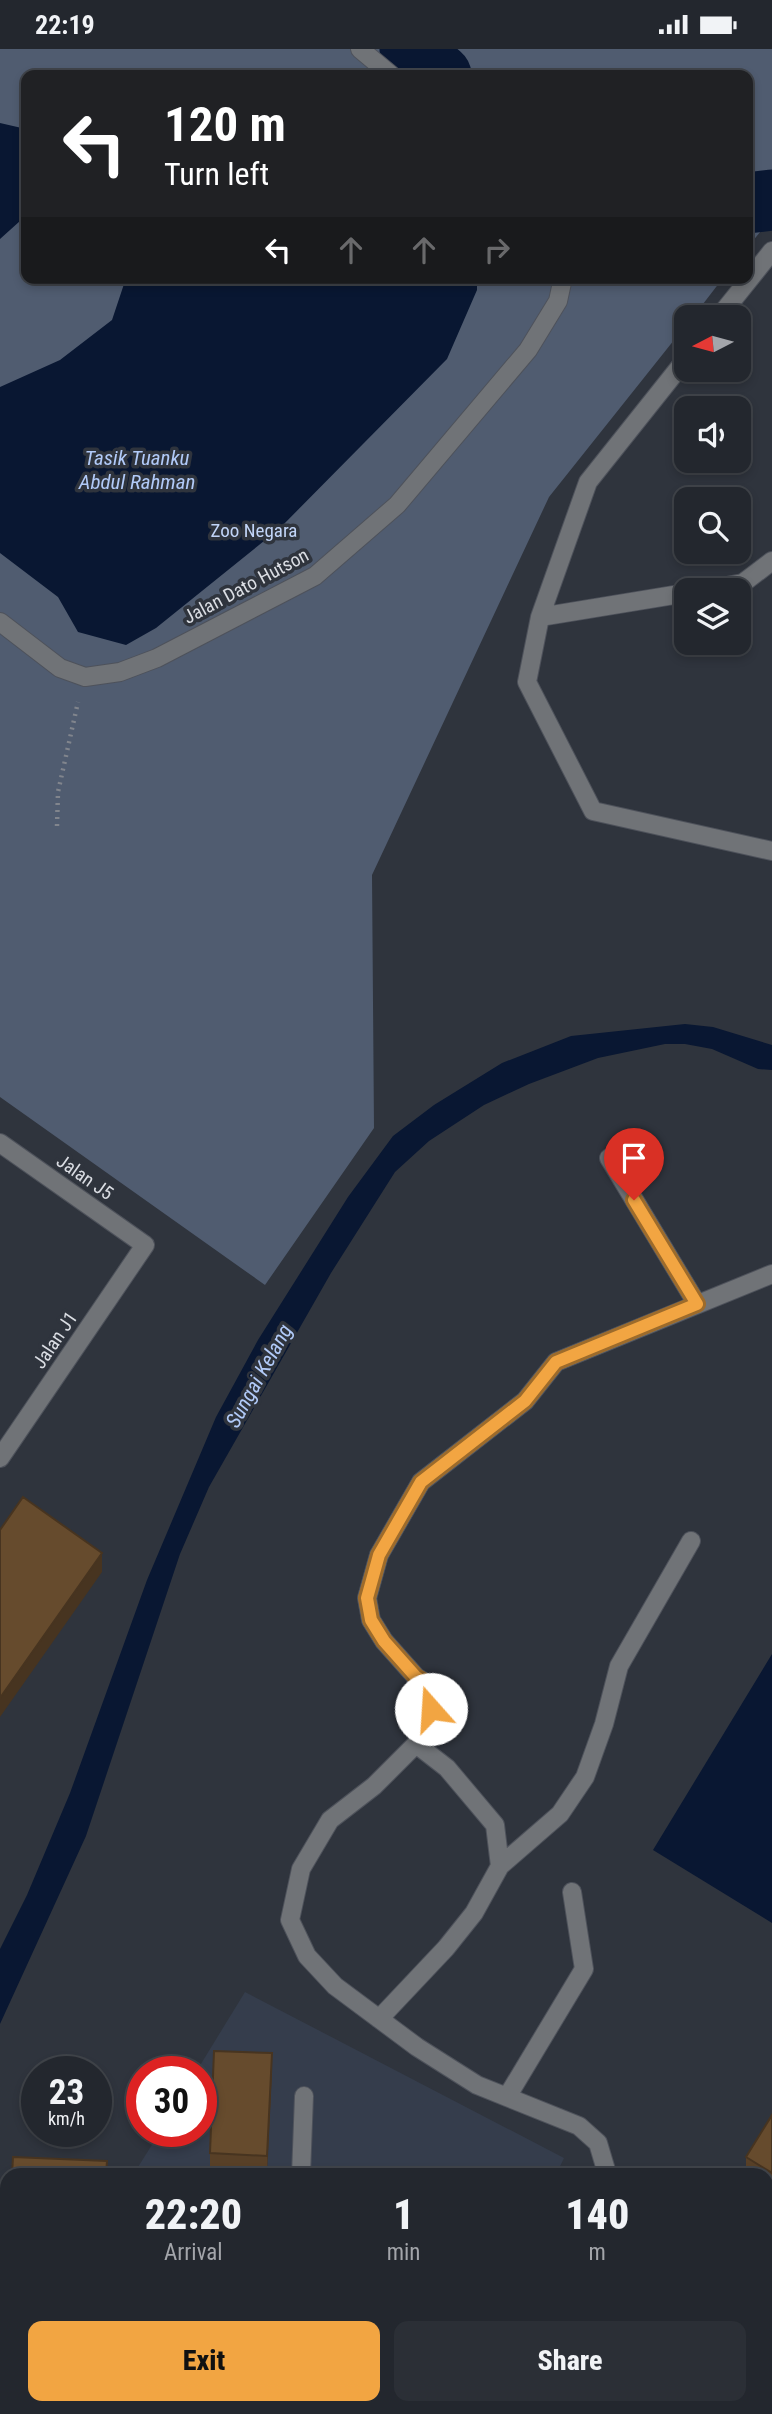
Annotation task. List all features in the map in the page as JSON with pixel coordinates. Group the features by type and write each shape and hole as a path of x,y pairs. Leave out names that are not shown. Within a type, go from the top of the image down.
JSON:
{"street":[{"path":"360,49 385,70"},
{"path":"753,275 772,251"},
{"name":"Jalan Dato Hutson","path":"85,677 120,672 157,658 315,576 397,505 528,350 558,301 562,284"},
{"path":"729,305 746,284"},
{"path":"674,374 588,482 540,617 527,682 593,811 772,851"},
{"path":"750,578 772,561"},
{"path":"540,617 674,595"},
{"path":"0,622 60,668 85,677"},
{"name":"Jalan J5","path":"0,1143 145,1245"},
{"path":"609,1158 697,1304"},
{"name":"Jalan J1","path":"0,1458 145,1245"},
{"path":"605,2168 598,2143 579,2126 477,2085 335,1986 307,1956 290,1920 301,1869 330,1820 374,1786 416,1744 431,1709 431,1686 416,1677 384,1641 371,1620 367,1598 379,1555 421,1482 525,1401 556,1362 772,1274"},
{"path":"379,2019 446,1948 474,1913 500,1866 561,1814 585,1777 604,1724 620,1666 691,1541"},
{"path":"416,1744 447,1767 495,1825 500,1866"},
{"path":"507,2097 584,1969 572,1892"},
{"path":"301,2168 304,2096"},
{"path":"0,2276 0,2285"}],"path":[{"path":"57,826 58,792 85,677"}],"shaded area":[{"path":"245,1992 564,2158 559,2168 137,2168 151,2147 217,2147 217,2056 206,2056"}],"green space":[{"name":"Zoo Negara","path":"0,49 772,49 772,221 769,221 753,241 753,70 21,70 21,284 718,284 702,305 674,305 674,340 549,497 372,875 374,1128 265,1285 0,1097"}],"water":[{"path":"0,123 21,128 21,221 0,239"},
{"name":"Tasik Tuanku Abdul Rahman","path":"124,284 477,284 477,290 447,359 279,529 156,628 126,645 78,632 58,597 0,553 0,387 60,360 112,320"},
{"name":"Sungai Kelang","path":"685,1024 713,1027 772,1045 772,1070 758,1069 712,1049 685,1044 665,1044 598,1058 529,1084 484,1105 429,1141 395,1172 331,1273 209,1487 180,1554 86,1836 0,2024 0,1949 27,1895 70,1793 147,1580 216,1417 258,1340 348,1197 393,1136 434,1105 502,1063 571,1036"},
{"path":"772,1654 772,1923 653,1850"}],"building":[{"path":"23,1497 102,1553 0,1698 0,1530"},
{"path":"214,2051 272,2053 267,2156 210,2153 210,2147 217,2147 217,2056 214,2056"},
{"path":"772,2115 772,2168 764,2168 746,2157"},
{"path":"13,2157 107,2161 106,2168 12,2168"}],"waterway":[{"path":"410,49 435,70"},
{"path":"753,202 772,200"}],"route":[{"path":"431,1709 431,1686 416,1677 384,1641 371,1620 367,1598 379,1555 421,1482 525,1401 556,1362 697,1304 634,1200"}]}
